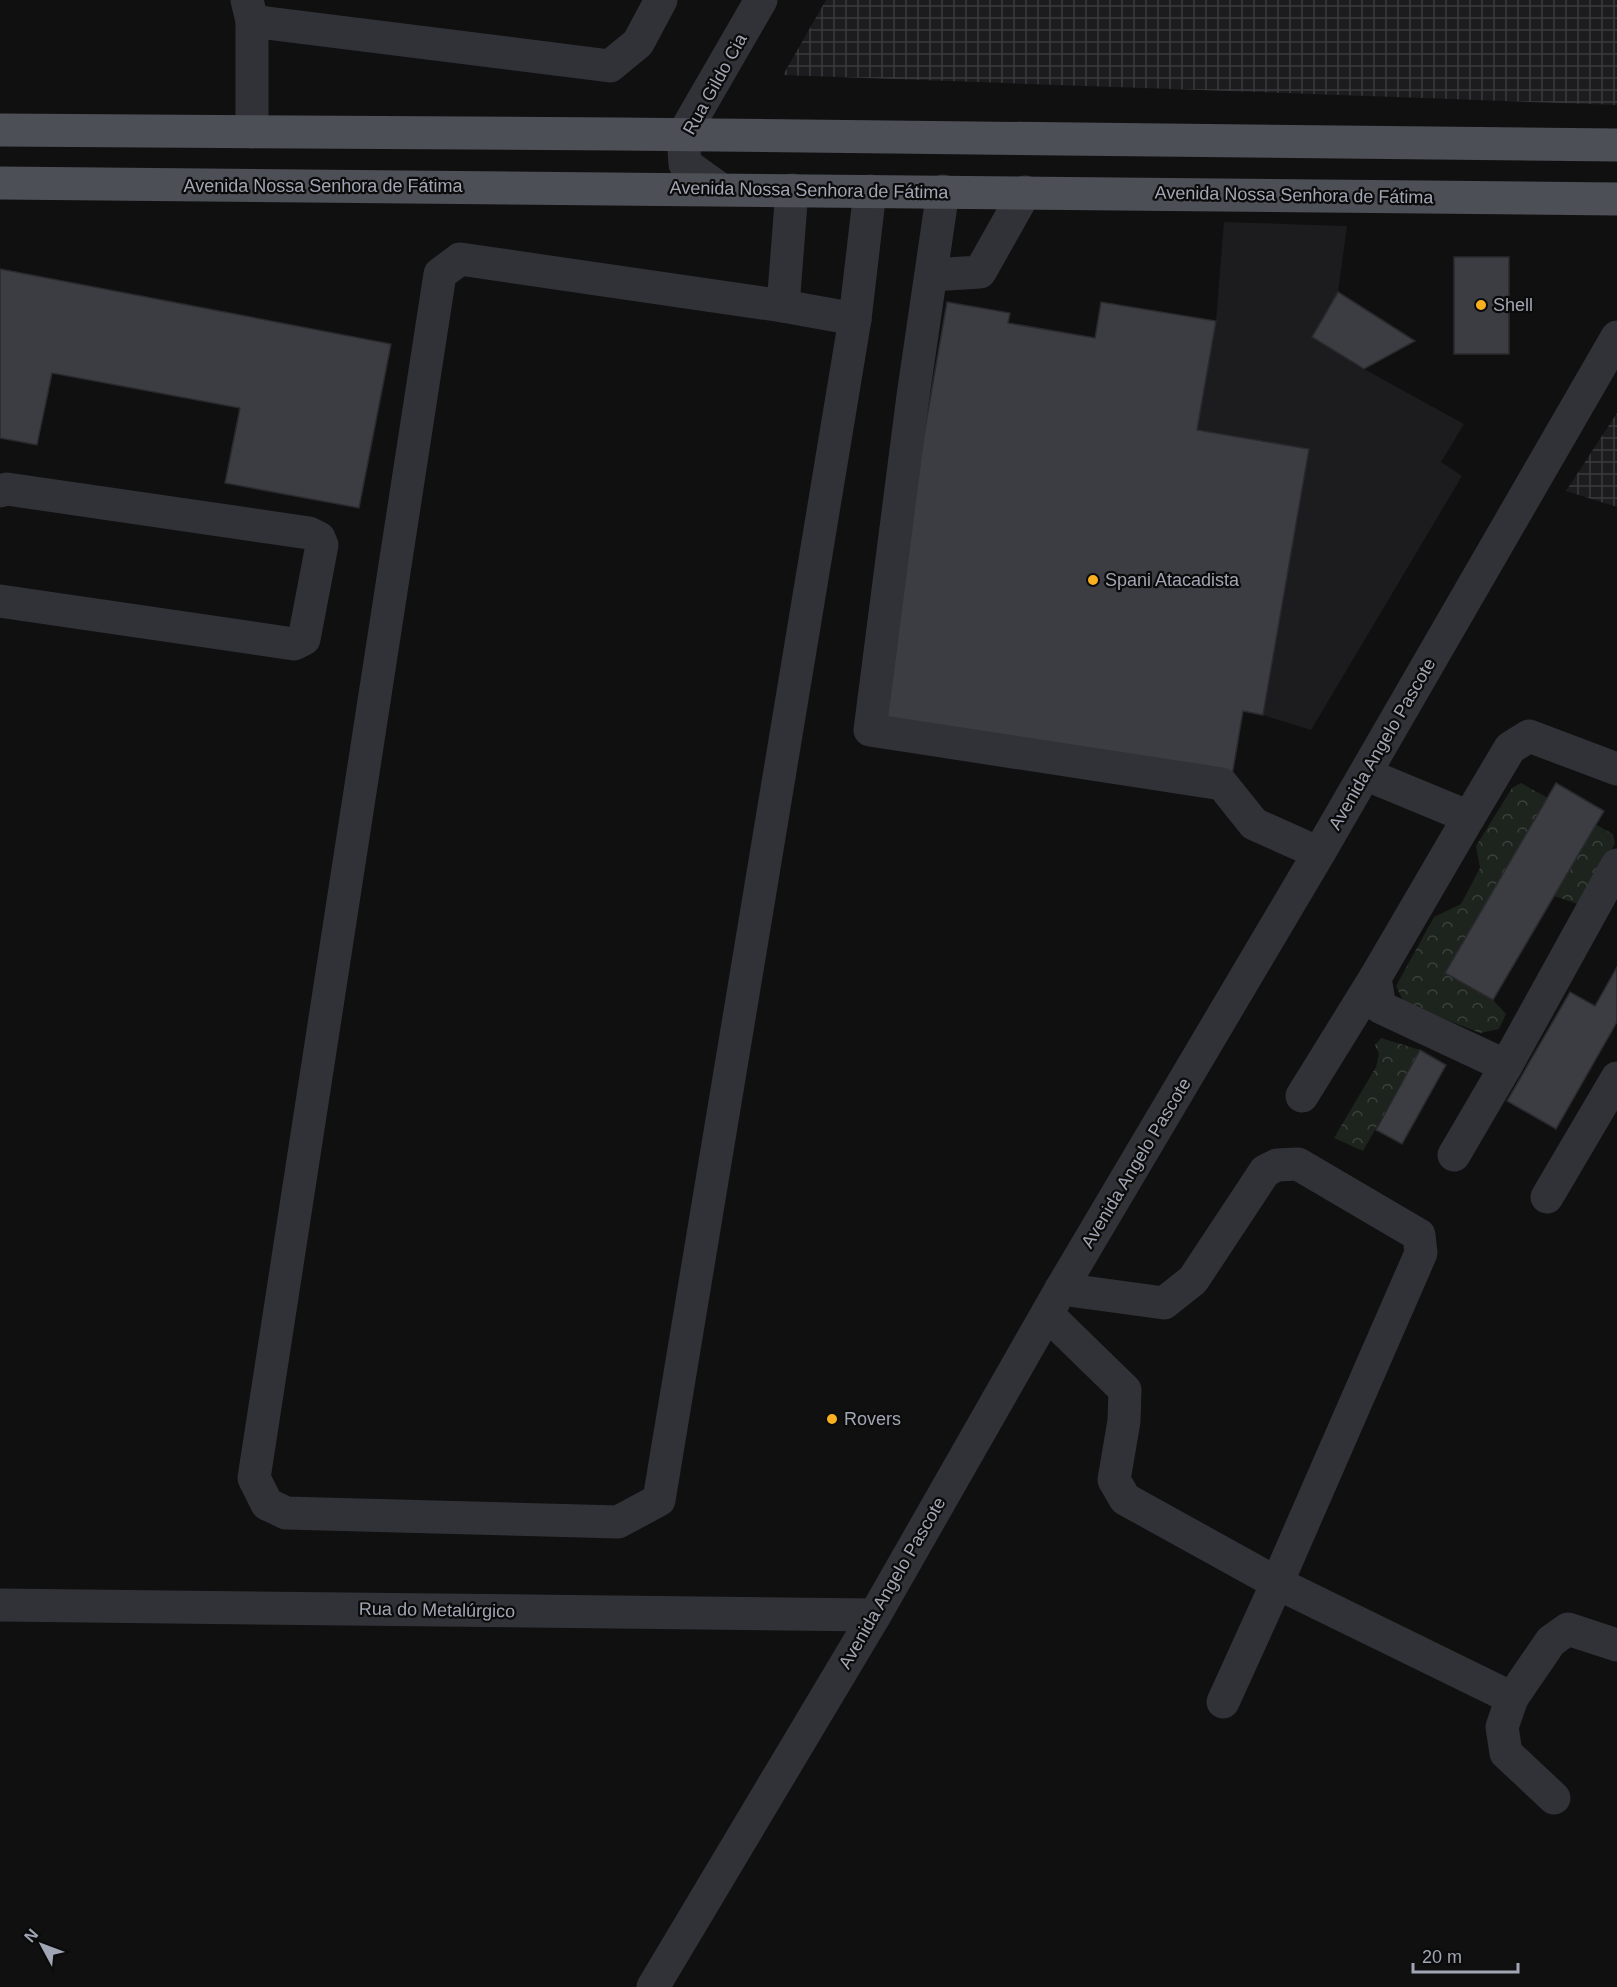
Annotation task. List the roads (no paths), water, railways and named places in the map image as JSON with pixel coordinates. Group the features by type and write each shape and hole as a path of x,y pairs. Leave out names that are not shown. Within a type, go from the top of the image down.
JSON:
{"main road":[{"path":"0,130 1617,145"},
{"name":"Avenida Nossa Senhora de Fátima","path":"0,183 1617,199"}],"street":[{"path":"252,132 249,10 610,66 638,43 661,0"},
{"name":"Rua Gildo Cia","path":"720,189 685,164 683,135 761,0"},
{"path":"783,306 792,190"},
{"path":"855,319 783,306 460,259 440,274 254,1478 267,1504 286,1513 618,1522 659,1500 855,319 870,191"},
{"path":"943,191 913,396 870,730 1222,784 1254,824 1319,853"},
{"path":"931,275 980,272 1025,192"},
{"name":"Avenida Angelo Pascote","path":"653,1987 875,1615 1054,1302 1319,853 1617,337"},
{"path":"0,491 8,489 309,533 319,538 322,546 304,639 294,644 0,601"},
{"path":"1302,1096 1375,978 1510,748 1529,736 1617,770"},
{"path":"1365,774 1469,817"},
{"path":"1454,1155 1617,865"},
{"path":"1375,978 1380,1006 1506,1066"},
{"path":"1547,1197 1617,1078"},
{"path":"1054,1302 1164,1303 1193,1280 1265,1171 1277,1165 1298,1164 1419,1235 1421,1253 1223,1702"},
{"path":"1054,1302 1125,1390 1124,1420 1114,1480 1125,1498 1276,1583 1512,1698"},
{"name":"Rua do Metalúrgico","path":"0,1605 875,1615"},
{"path":"1554,1798 1506,1753 1502,1727 1512,1698 1551,1641 1568,1629 1617,1645"}],"place":[{"name":"Shell","path":"1481,305"},
{"name":"Spani Atacadista","path":"1093,580"},
{"name":"Rovers","path":"832,1419"}]}
